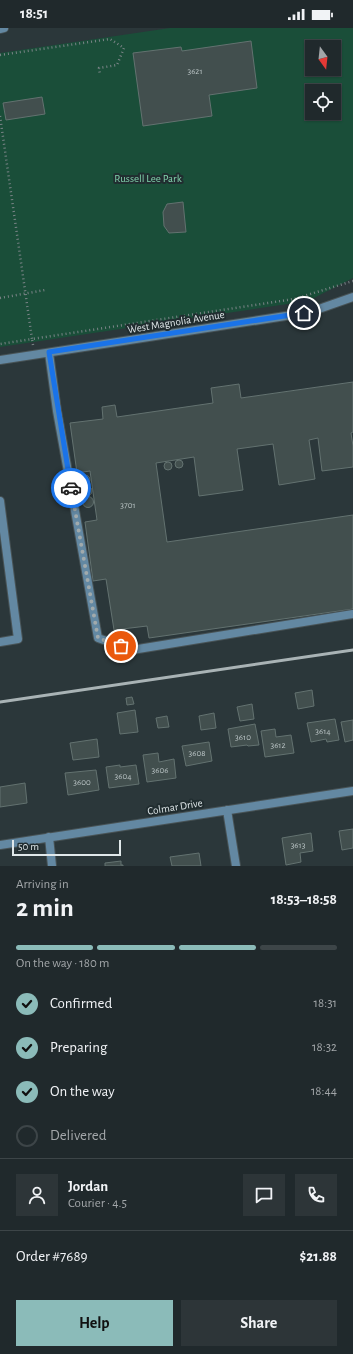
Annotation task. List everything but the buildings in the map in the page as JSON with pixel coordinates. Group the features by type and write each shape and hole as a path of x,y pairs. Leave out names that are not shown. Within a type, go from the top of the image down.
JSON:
{"street":[{"path":"0,29 4,28"},
{"name":"West Magnolia Avenue","path":"0,360 292,316 316,310 353,297"},
{"path":"49,352 59,419 98,638 132,650 353,614"},
{"path":"0,501 18,639 0,642"},
{"name":"Colmar Drive","path":"0,844 353,791"},
{"path":"227,810 236,866"},
{"path":"49,837 52,866"}],"path":[{"path":"0,55 110,39 124,48 117,65 99,68 100,75"},
{"path":"0,116 32,339"},
{"path":"0,344 294,299 353,281"},
{"path":"0,298 45,290"}],"green space":[{"name":"Russell Lee Park","path":"170,28 353,28 353,278 308,301 0,347 0,53"}],"railway":[{"path":"0,702 353,650"}],"way so far":[{"path":"71,488 98,638 121,646"}],"route":[{"path":"71,488 49,352 304,313"}]}
